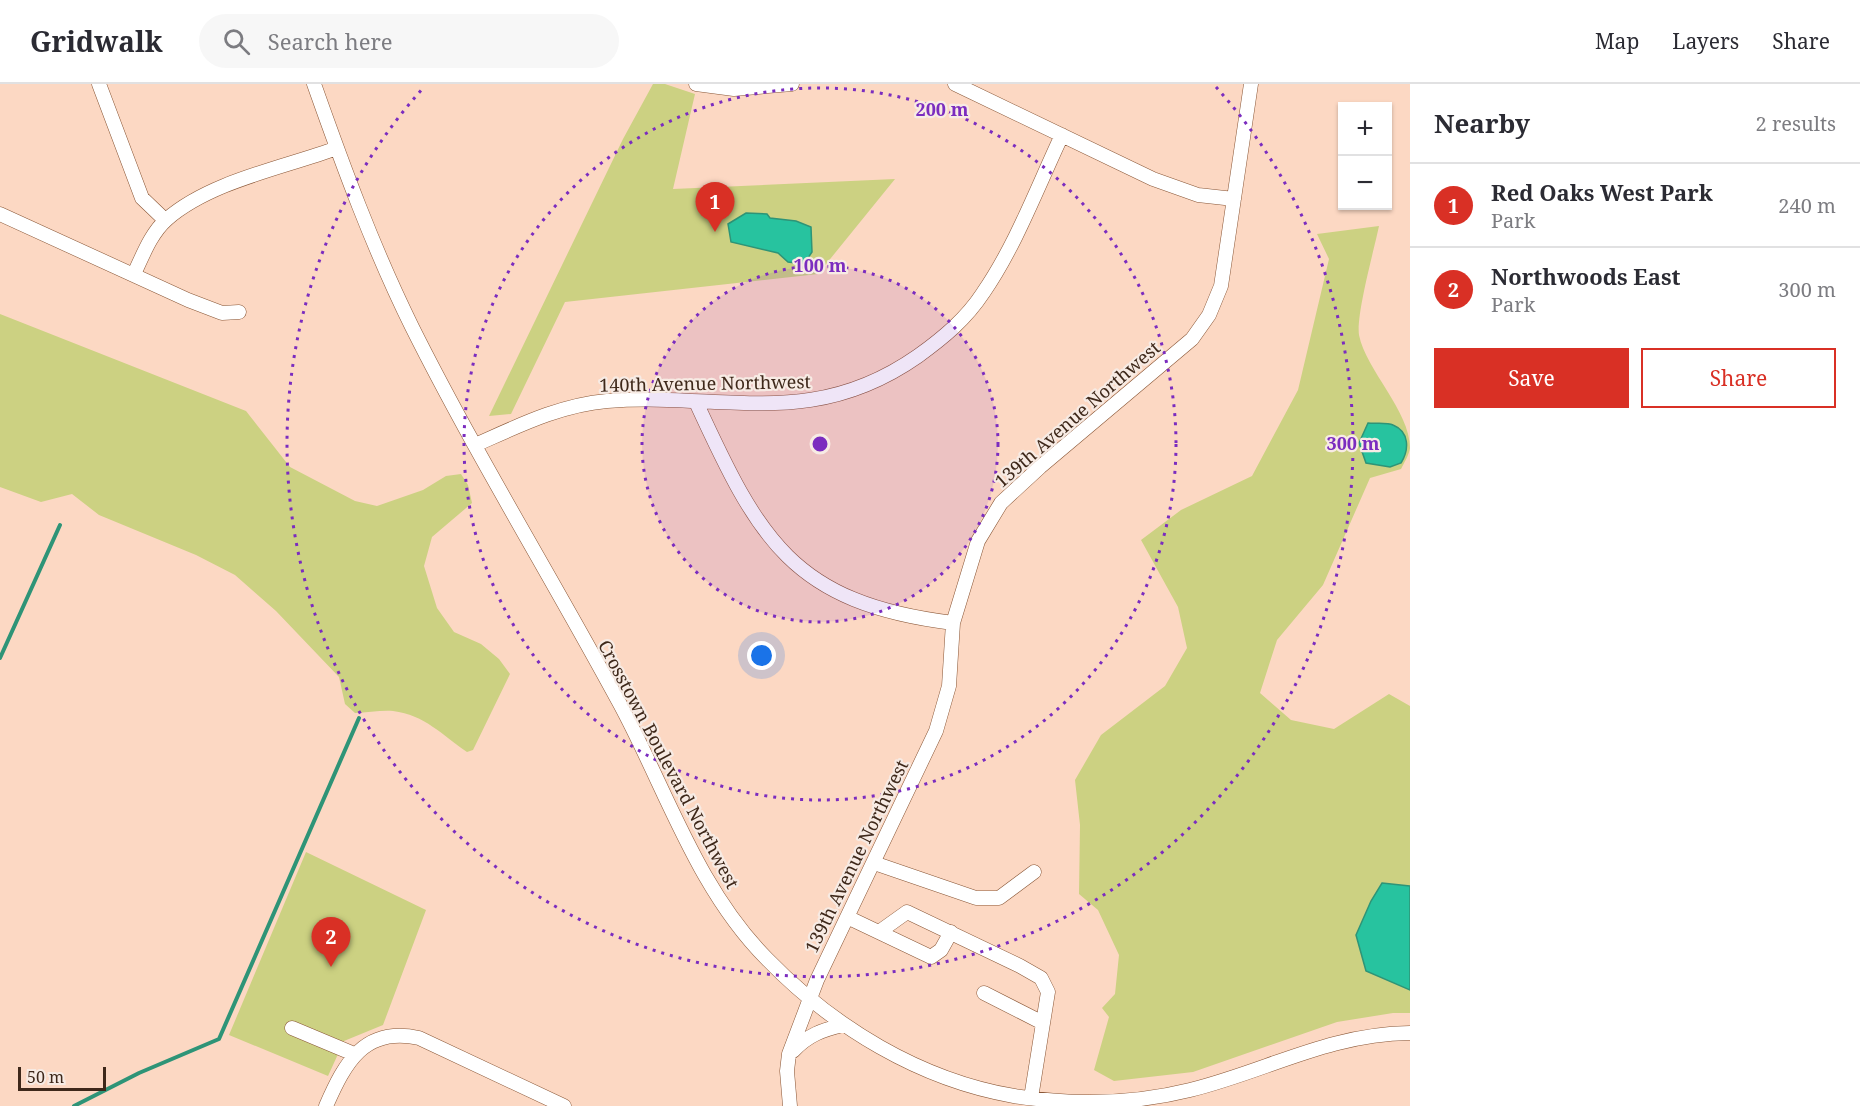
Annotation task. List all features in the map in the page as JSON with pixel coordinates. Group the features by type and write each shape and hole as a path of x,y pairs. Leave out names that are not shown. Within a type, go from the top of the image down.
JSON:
{"street":[{"path":"99,84 141,198 165,220"},
{"name":"Crosstown Boulevard Northwest","path":"314,84 337,148 402,304 475,445 620,703 690,847 718,897 758,950 811,1000 843,1025 877,1046 978,1087 1031,1098 1114,1100 1154,1097 1197,1088 1344,1040 1410,1033"},
{"path":"696,84 734,89 792,84"},
{"path":"955,84 1153,179 1198,195 1234,200"},
{"name":"139th Avenue Northwest","path":"790,1106 787,1081 789,1054 817,980 936,731 949,686 953,623 978,541 1000,503 1192,339 1209,315 1221,286 1251,84"},
{"name":"140th Avenue Northwest","path":"475,445 567,407 608,401 799,403 841,394 891,374 949,334 983,294 1014,237 1062,135"},
{"path":"134,274 148,243 165,220 214,190 337,148"},
{"path":"0,214 222,313 239,312"},
{"path":"696,402 726,468 759,526 789,560 826,587 862,604 909,617 953,623"},
{"path":"874,863 976,898 999,898 1034,872"},
{"path":"879,932 907,912 991,950 1041,978 1048,992 1031,1098"},
{"path":"847,917 932,957 941,950 951,932"},
{"path":"984,993 1043,1023"},
{"path":"789,1054 805,1038 820,1030 843,1025"},
{"path":"292,1028 354,1054"},
{"path":"326,1106 344,1066 354,1054 372,1042 387,1036 404,1035 419,1038 564,1106"}],"green space":[{"path":"653,84 665,84 695,94 673,189 895,179 818,274 565,302 511,414 489,416 623,139"},
{"path":"1379,226 1363,298 1359,335 1370,362 1403,420 1410,448 1401,469 1370,478 1323,585 1277,640 1260,693 1291,720 1334,729 1389,694 1410,706 1410,1013 1393,1013 1337,1022 1193,1072 1114,1081 1094,1070 1109,1017 1102,1008 1115,994 1119,955 1098,910 1079,894 1080,825 1075,780 1101,735 1165,686 1187,648 1178,607 1141,540 1181,510 1252,476 1298,390 1329,259 1317,234"},
{"path":"0,314 246,411 290,467 355,501 377,506 423,490 446,476 461,474 468,485 472,503 432,537 424,566 437,608 454,632 481,644 499,659 510,674 473,750 467,752 424,721 404,713 388,711 355,713 345,704 339,677 276,611 235,575 196,555 99,515 72,494 41,502 0,487"},
{"path":"306,852 426,910 383,1025 344,1041 328,1076 229,1035"}],"water":[{"path":"746,213 767,214 770,218 796,221 811,227 812,252 804,264 788,262 778,253 731,242 728,224"},
{"path":"1368,423 1390,424 1403,432 1406,453 1401,463 1390,467 1366,463 1359,443"},
{"path":"1382,883 1410,886 1410,990 1366,971 1356,935"}],"waterway":[{"path":"0,658 60,525"},
{"path":"74,1106 139,1073 219,1039 359,718"}],"place":[{"name":"Red Oaks West Park","path":"715,232"},
{"name":"Northwoods East","path":"331,967"}]}
